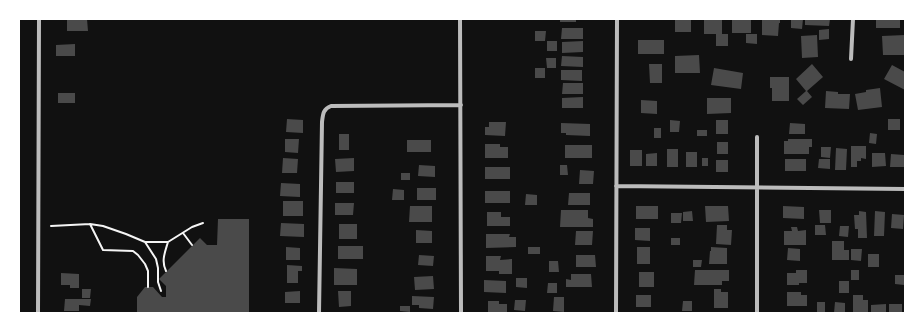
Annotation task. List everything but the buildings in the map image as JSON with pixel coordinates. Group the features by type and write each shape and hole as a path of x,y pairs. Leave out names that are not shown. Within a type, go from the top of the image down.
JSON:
{"street":[{"path":"38,313 39,19"},
{"path":"460,19 461,313"},
{"path":"616,313 617,19"},
{"path":"851,59 852,19"},
{"path":"319,313 323,111 331,106 461,105"},
{"path":"757,138 757,313"},
{"path":"616,186 905,189"}],"path":[{"path":"51,226 90,224 104,226 145,242 168,242 192,227 203,223"},
{"path":"90,224 103,250 133,251 138,255 148,271 148,287"},
{"path":"183,233 192,245"},
{"path":"145,242 158,265 158,282 161,291"},
{"path":"166,271 163,264 163,255 168,242"},
{"path":"158,265 163,264"}]}
